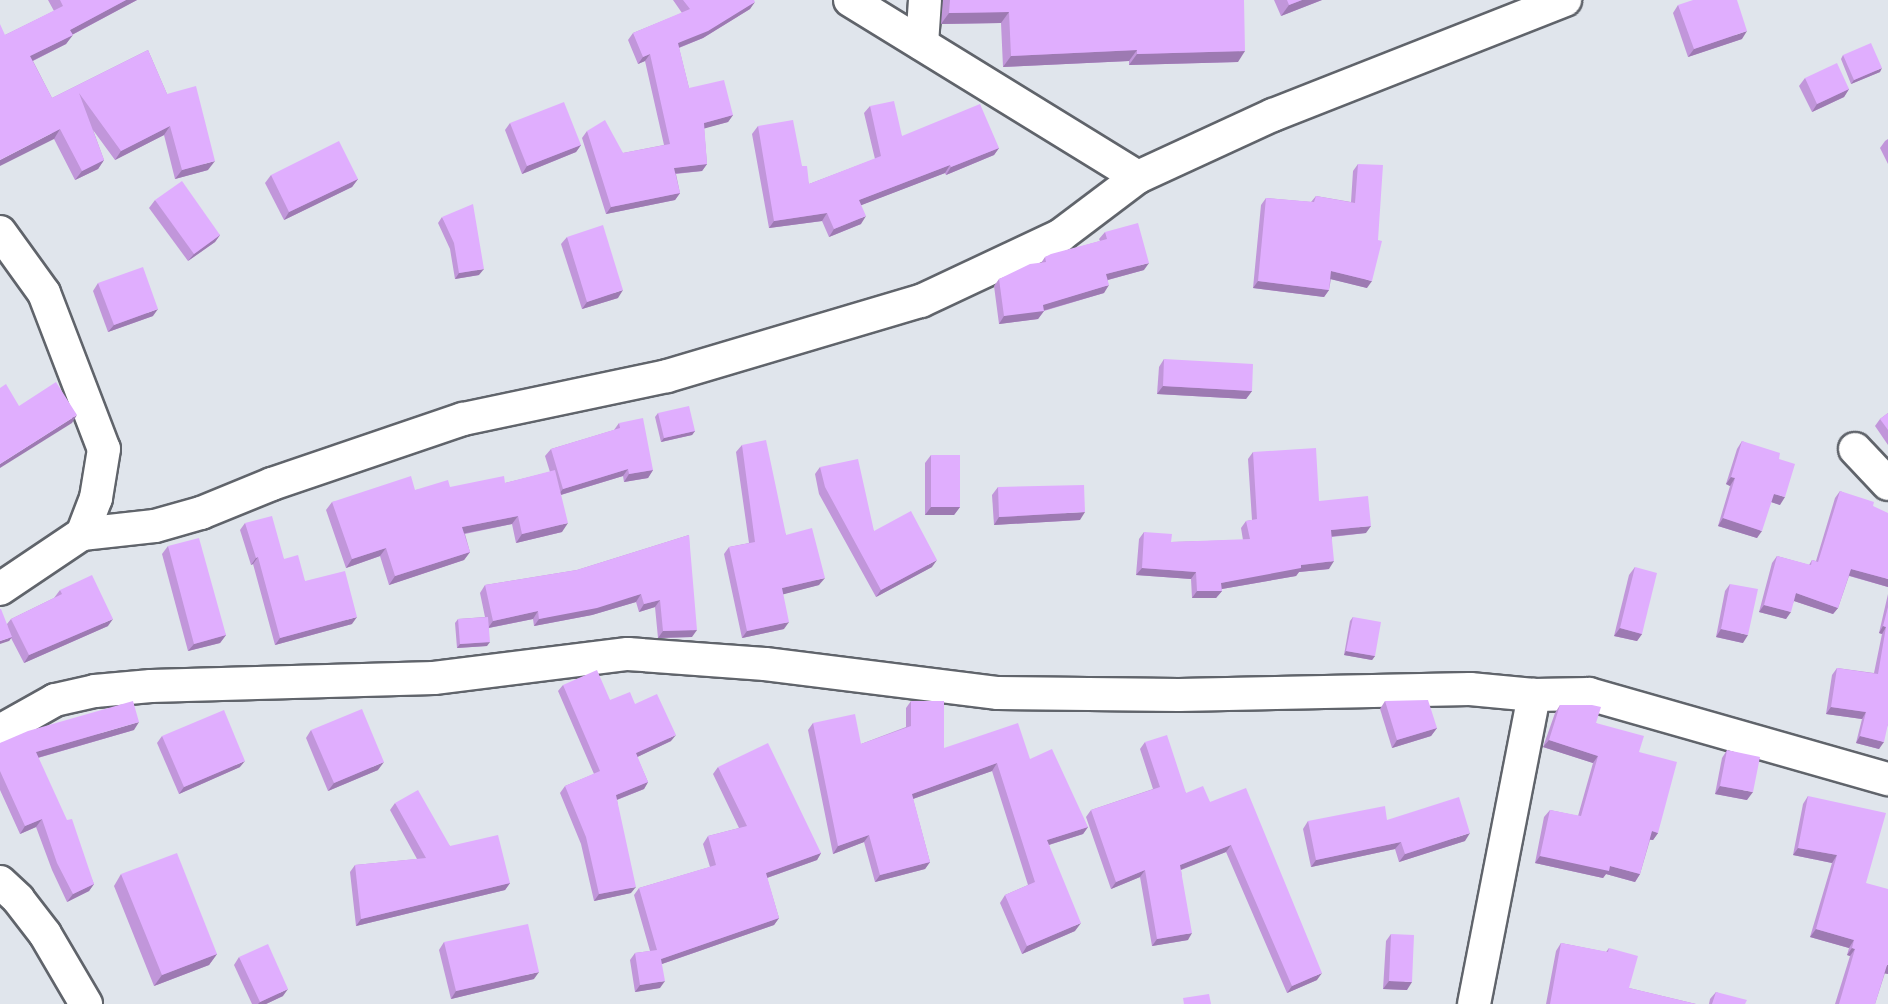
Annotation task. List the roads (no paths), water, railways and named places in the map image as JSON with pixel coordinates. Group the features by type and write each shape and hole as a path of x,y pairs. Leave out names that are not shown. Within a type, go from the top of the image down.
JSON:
{"street":[{"path":"850,0 1138,177"},
{"path":"922,44 925,0"},
{"path":"0,589 82,534 156,526 201,513 272,484 463,419 667,376 921,301 1061,235 1138,177 1274,115 1565,0"},
{"path":"0,232 44,293 104,449 96,498 82,534"},
{"path":"1855,448 1888,484"},
{"path":"0,731 55,700 95,691 151,686 434,678 628,654 765,664 998,693 1179,695 1470,689 1534,695 1589,694 1888,779"},
{"path":"1474,1004 1534,695"},
{"path":"0,882 18,899 45,934 86,1004"}]}
